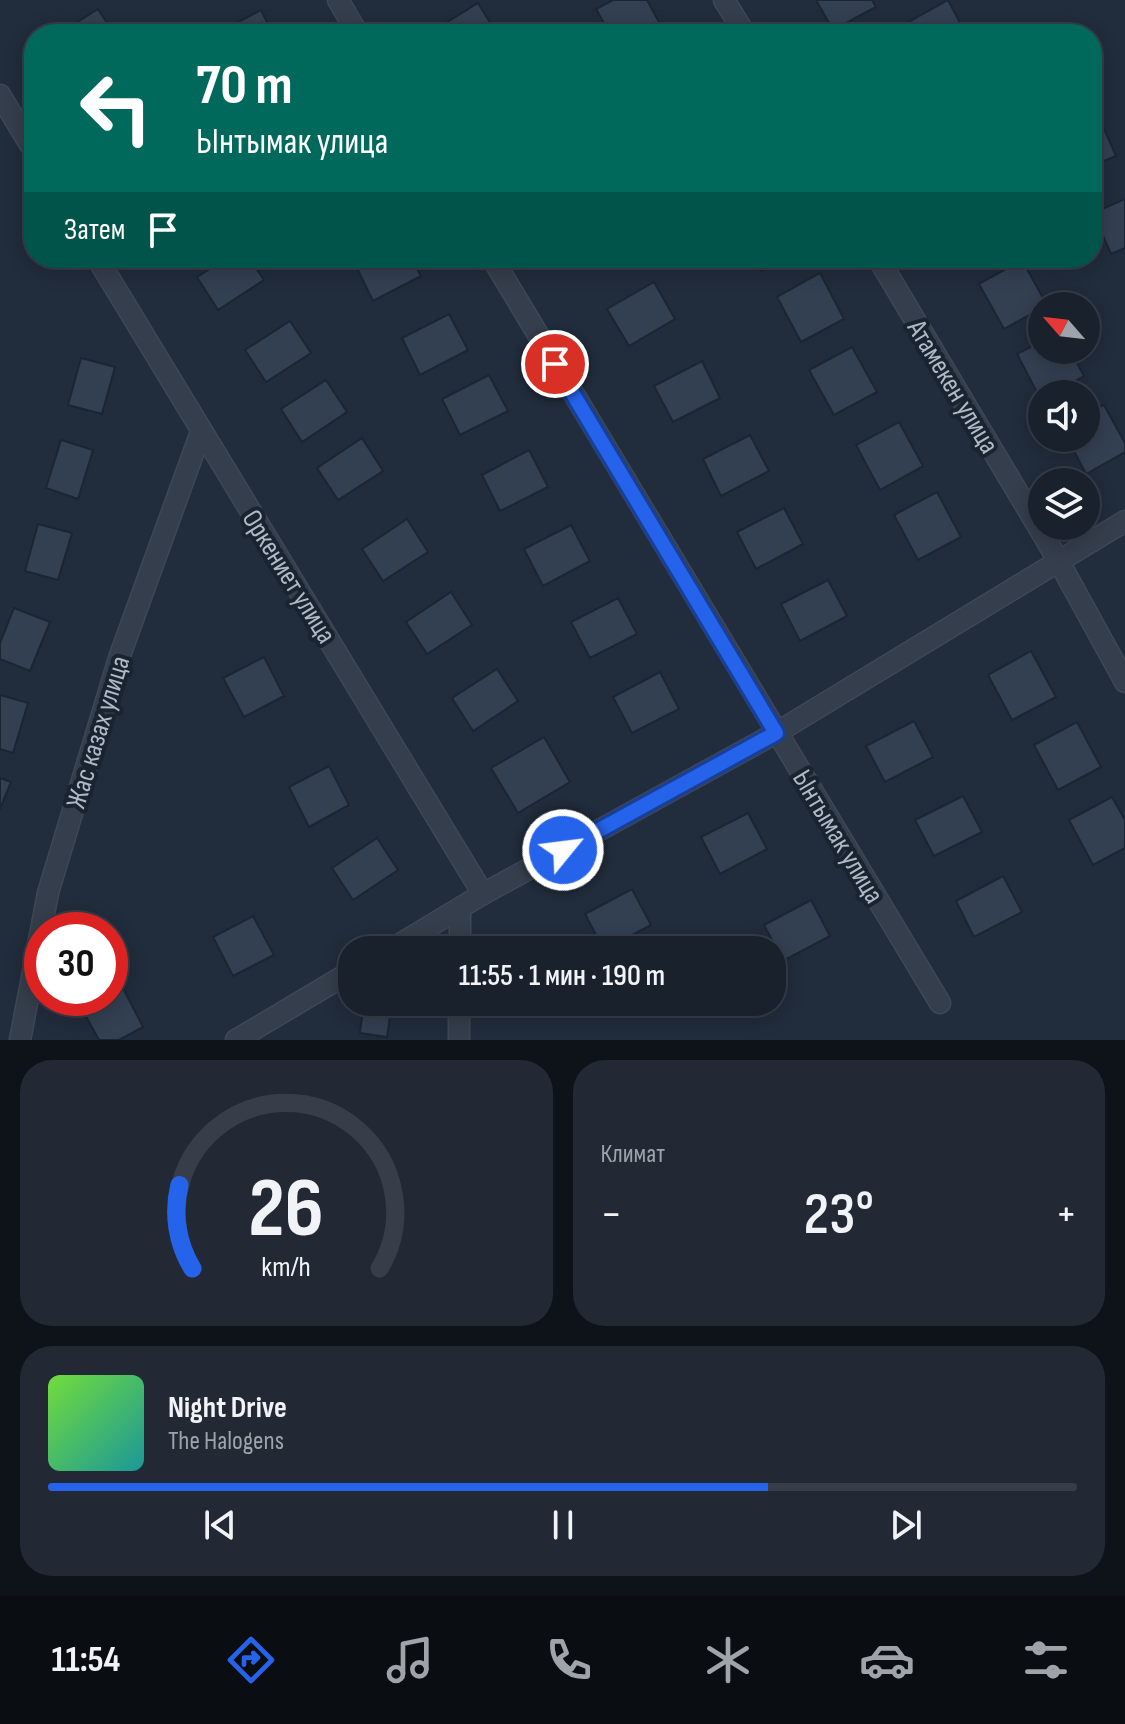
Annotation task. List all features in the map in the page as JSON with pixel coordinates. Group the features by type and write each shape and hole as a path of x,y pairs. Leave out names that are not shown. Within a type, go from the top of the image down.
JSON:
{"street":[{"path":"338,0 352,24"},
{"path":"724,0 739,24"},
{"path":"0,95 24,135"},
{"name":"Оркениет улица","path":"103,268 483,894"},
{"name":"Ынтымак улица","path":"498,268 940,1003"},
{"name":"Атамекен улица","path":"884,268 1058,560 1125,682"},
{"name":"Жас казах улица","path":"20,1040 48,893 119,658 201,432"},
{"path":"414,936 483,894 776,733 1125,521"},
{"path":"460,910 460,936"},
{"path":"236,1040 338,979"},
{"path":"459,1016 459,1040"}],"building":[{"path":"613,0 647,0 660,24 604,24 596,9"},
{"path":"816,0 872,0 876,7 844,24 830,24"},
{"path":"948,0 961,24 905,24"},
{"path":"478,3 491,24 444,24"},
{"path":"98,9 108,24 75,24"},
{"path":"261,10 268,24 235,24"},
{"path":"1102,124 1116,156 1102,162"},
{"path":"1125,199 1125,248 1111,254 1102,234 1102,209"},
{"path":"211,268 256,268 264,280 218,310 197,277"},
{"path":"357,268 417,268 421,276 373,301"},
{"path":"1008,268 1026,268 1040,292 1028,292 1028,316 1004,329 979,284"},
{"path":"820,273 844,319 801,342 777,297"},
{"path":"654,282 675,319 629,346 607,309"},
{"path":"449,314 468,350 420,375 402,338"},
{"path":"290,321 311,353 266,382 245,350"},
{"path":"852,347 877,392 834,415 809,370"},
{"path":"1028,348 1028,364 1078,364 1084,376 1077,380 1031,380 1017,354"},
{"path":"81,358 115,367 102,414 68,405"},
{"path":"702,361 720,398 673,422 654,386"},
{"path":"489,375 508,411 460,435 442,399"},
{"path":"326,380 347,412 302,442 281,409"},
{"path":"1104,405 1125,443 1125,452 1097,468 1083,468 1074,452 1100,452 1100,407"},
{"path":"899,422 923,466 880,490 856,445"},
{"path":"750,435 769,471 721,496 703,459"},
{"path":"362,438 383,471 338,500 317,468"},
{"path":"61,440 93,450 78,499 46,488"},
{"path":"529,450 548,487 500,511 482,475"},
{"path":"937,492 961,537 918,560 894,515"},
{"path":"784,508 803,544 756,569 737,532"},
{"path":"407,519 428,552 383,581 362,549"},
{"path":"38,524 72,533 58,580 25,571"},
{"path":"571,525 590,561 543,586 524,549"},
{"path":"828,580 847,616 800,641 781,604"},
{"path":"451,592 472,625 427,654 406,622"},
{"path":"618,598 637,634 590,658 571,622"},
{"path":"14,608 50,622 30,671 0,659 0,643"},
{"path":"1031,651 1056,697 1012,720 988,675"},
{"path":"264,657 284,696 244,717 223,678"},
{"path":"497,669 518,701 473,731 452,698"},
{"path":"660,672 679,709 632,733 613,697"},
{"path":"0,695 28,703 13,753 0,749"},
{"path":"914,721 933,757 885,782 866,746"},
{"path":"1077,722 1101,767 1058,790 1034,745"},
{"path":"544,737 570,782 518,813 491,768"},
{"path":"329,766 349,805 309,827 289,787"},
{"path":"0,778 11,782 0,809"},
{"path":"963,796 982,832 934,856 915,820"},
{"path":"1112,797 1125,820 1125,848 1093,865 1069,820"},
{"path":"748,813 767,849 720,874 701,837"},
{"path":"377,838 398,870 353,900 332,868"},
{"path":"1003,876 1022,912 974,937 956,901"},
{"path":"632,889 651,925 630,936 597,936 585,914"},
{"path":"811,900 830,936 786,959 786,936 770,936 764,925"},
{"path":"253,916 274,955 233,976 213,937"},
{"path":"128,998 143,1027 119,1040 99,1040 86,1016 128,1016"},
{"path":"362,1016 390,1016 387,1037 360,1033"}],"route":[{"path":"555,364 776,733 563,850"}]}
